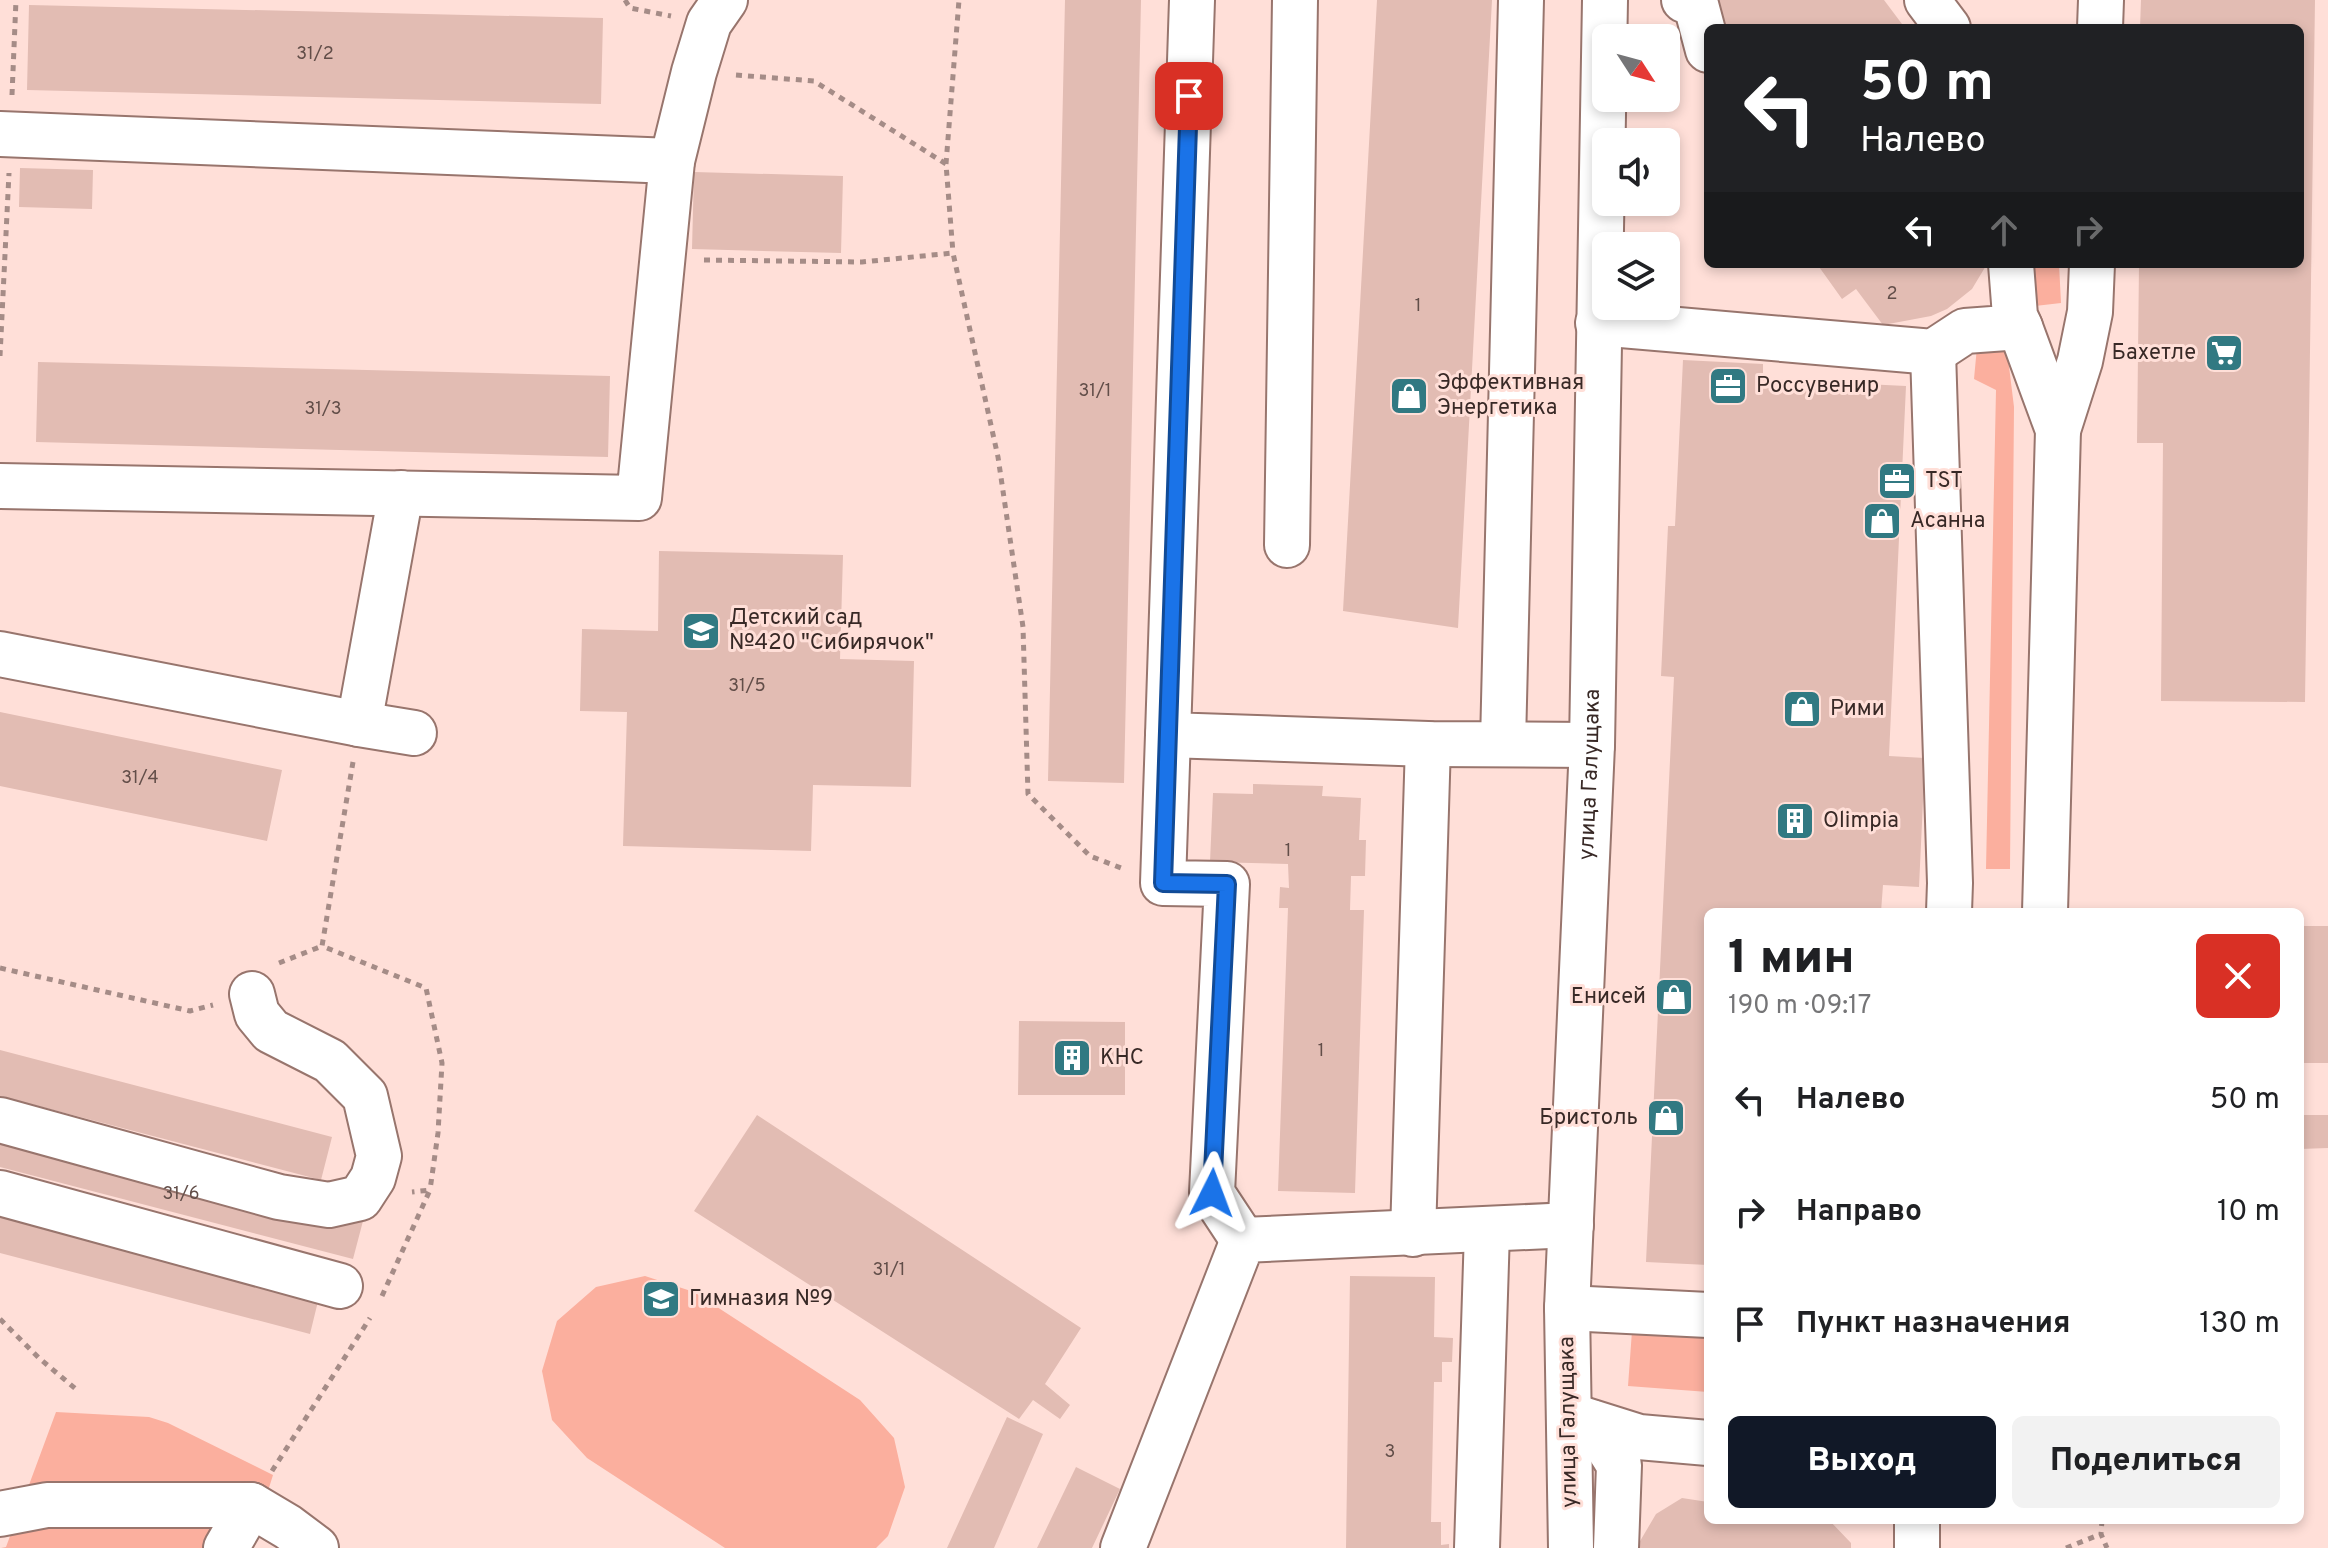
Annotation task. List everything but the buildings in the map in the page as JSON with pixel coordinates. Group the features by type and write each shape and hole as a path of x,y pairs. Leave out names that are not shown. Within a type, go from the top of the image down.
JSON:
{"street":[{"path":"0,486 639,498 672,161 709,23 725,0"},
{"path":"1192,0 1163,883 1227,884 1212,1193 1243,1240"},
{"path":"1287,545 1295,0"},
{"path":"1503,743 1521,0"},
{"name":"улица Галущака","path":"1571,1548 1581,1419 1567,1308 1592,745 1605,0"},
{"path":"1684,0 1695,0 1704,35"},
{"path":"1927,0 1945,24"},
{"path":"2100,24 2101,0"},
{"path":"0,134 672,161"},
{"path":"2011,268 2015,316 2058,430"},
{"path":"2045,908 2058,430 2080,361 2090,312 2092,268"},
{"path":"1598,323 1933,352 1965,331 2020,327"},
{"path":"1933,352 1949,908"},
{"path":"359,724 401,493"},
{"path":"0,654 414,733"},
{"path":"1168,735 1428,744 1592,745"},
{"path":"1413,1234 1428,744"},
{"path":"0,1120 279,1197 329,1205 360,1198 373,1178 379,1156 365,1096 330,1061 271,1031 257,1014 252,994"},
{"path":"0,1193 340,1286"},
{"path":"1243,1240 1571,1225"},
{"path":"1477,1548 1487,1231"},
{"path":"1123,1548 1243,1240"},
{"path":"1567,1308 1704,1315"},
{"path":"1581,1419 1639,1437 1704,1443"},
{"path":"1581,1419 1619,1465 1616,1548"},
{"path":"0,1514 47,1505 251,1505 316,1548"},
{"path":"226,1548 251,1505"},
{"path":"1917,1524 1917,1548"}],"path":[{"path":"959,0 946,164 953,253 998,457 1023,627 1028,794 1090,856 1163,883"},
{"path":"694,72 814,81 946,164"},
{"path":"662,260 862,262 953,253"},
{"path":"322,946 359,724"},
{"path":"0,968 190,1011 252,994 275,964 322,946 426,988 442,1063 438,1133 430,1190 381,1300 251,1505"},
{"path":"360,1198 430,1190"},
{"path":"340,1286 381,1300"},
{"path":"0,1319 77,1390"},
{"path":"2102,1524 2101,1534 2107,1548"},
{"path":"2066,1548 2101,1534"}],"shaded area":[{"path":"2031,268 2059,268 2061,303 2035,306"},
{"path":"2006,342 2014,407 2010,869 1986,869 1996,390 1974,379 1977,347"},
{"path":"645,1276 694,1292 860,1400 894,1438 905,1487 888,1536 876,1548 725,1548 587,1458 552,1420 542,1371 557,1321 596,1287"},
{"path":"1632,1331 1704,1336 1704,1392 1628,1386"},
{"path":"56,1412 149,1417 168,1423 273,1475 250,1548 1,1548 6,1547"}],"place":[{"name":"Бахетле","path":"2224,353"},
{"name":"Россувенир","path":"1728,386"},
{"name":"Эффективная Энергетика","path":"1409,396"},
{"name":"TST","path":"1897,481"},
{"name":"Асанна","path":"1882,521"},
{"name":"Детский сад №420 \"Сибирячок\"","path":"701,631"},
{"name":"Рими","path":"1802,709"},
{"name":"Olimpia","path":"1795,821"},
{"name":"Енисей","path":"1674,997"},
{"name":"КНС","path":"1072,1058"},
{"name":"Бристоль","path":"1666,1118"},
{"name":"Гимназия №9","path":"661,1299"}],"route":[{"path":"1189,96 1163,883 1227,884 1212,1193"}]}
